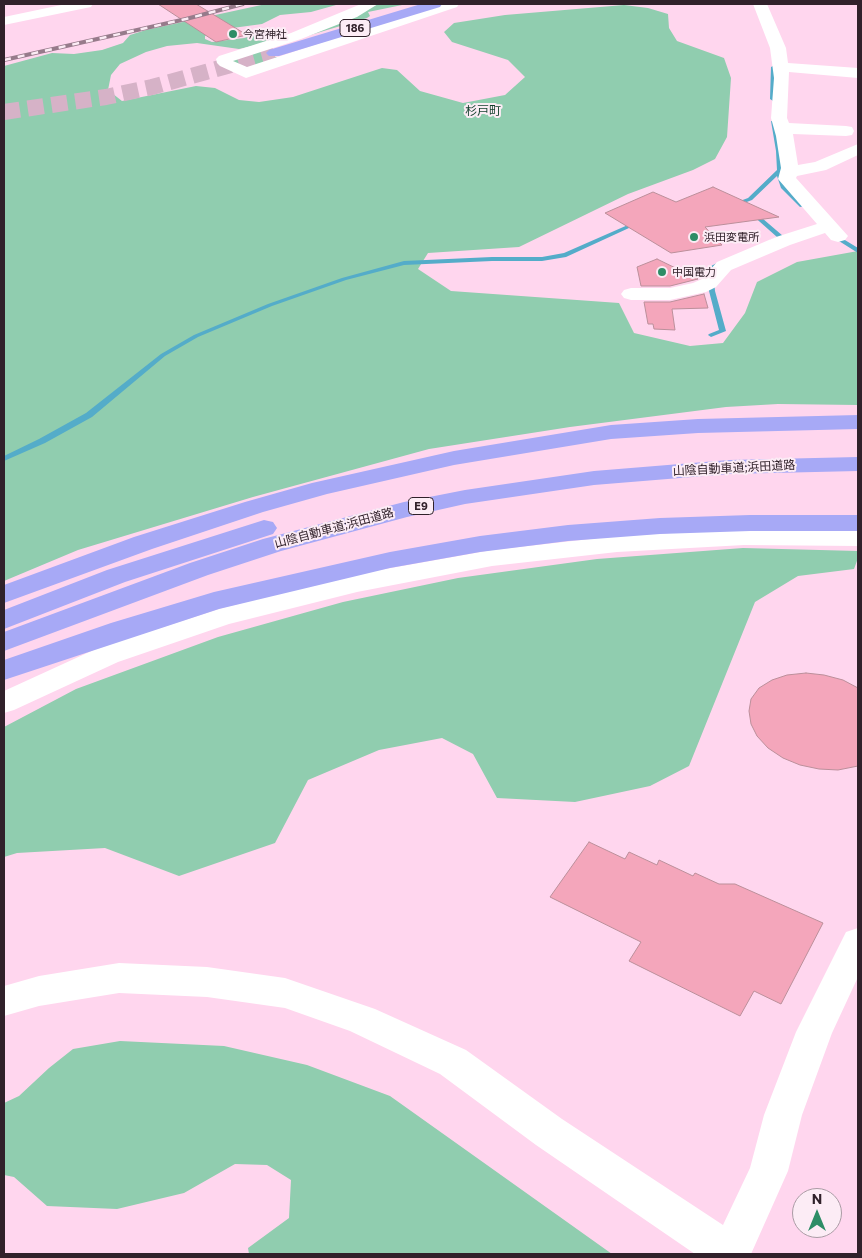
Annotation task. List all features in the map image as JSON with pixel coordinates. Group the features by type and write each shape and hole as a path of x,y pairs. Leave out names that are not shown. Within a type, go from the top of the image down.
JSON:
{"highway":[{"name":"186","path":"274,53 436,4"},
{"path":"4,594 143,543 254,507 330,486 454,458 612,432 698,426 858,422"},
{"name":"山陰自動車道;浜田道路","path":"4,620 116,576 254,531 409,494 541,473 646,464 776,460 858,463"},
{"name":"山陰自動車道;浜田道路","path":"4,642 208,566 272,545 404,510 475,496 594,478 729,467 858,463"},
{"path":"4,670 214,601 390,560 480,544 660,526 750,523 858,523"}],"street":[{"path":"4,21 86,4"},
{"path":"371,4 352,14 296,36 224,59 225,63 246,73 452,4"},
{"path":"631,294 670,294 699,288 709,283 724,266 783,241 833,231 795,190 788,179 790,168 783,128 779,118 782,78 778,48 760,4"},
{"path":"781,67 858,73"},
{"path":"783,128 846,131"},
{"path":"788,173 820,166 858,149"},
{"path":"4,703 108,655 222,617 356,583 492,558 617,544 744,537 858,538"},
{"path":"4,1001 39,991 119,978 207,982 285,993 354,1017 453,1062 549,1132 730,1254 769,1171 783,1115 814,1032 858,942"}],"green space":[{"path":"266,4 336,5 311,12 280,15 262,24 225,29 205,36 205,39 212,42 244,38 265,32 281,34 281,37 252,46 239,49 197,43 167,46 146,52 120,64 111,75 108,90 122,101 196,86 215,88 239,100 259,102 293,97 382,68 397,70 420,91 463,103 505,95 525,77 508,60 452,42 444,32 454,23 505,15 624,5 648,8 668,14 669,28 677,41 724,58 731,78 727,137 715,159 693,170 628,194 519,247 428,253 418,269 451,291 619,303 634,333 690,346 723,343 745,313 757,282 797,262 858,251 858,405 778,404 726,407 570,427 429,449 253,497 78,550 4,581 4,66 52,53 74,54 102,50 123,43 130,35 146,30"},
{"path":"378,4 407,4 368,12 370,16 367,18 307,36"},
{"path":"261,50 280,59 243,69 228,59"},
{"path":"743,548 858,551 858,558 854,569 798,576 755,602 689,766 650,786 575,802 497,798 473,754 442,738 379,750 308,780 275,843 179,876 105,848 17,853 4,857 4,727 76,689 218,637 343,602 458,578 597,559"},
{"path":"120,1041 224,1046 307,1065 390,1096 612,1254 249,1254 248,1248 289,1218 291,1180 267,1165 235,1164 184,1193 117,1209 47,1206 14,1177 4,1175 4,1103 19,1096 73,1049"}],"building":[{"path":"158,4 196,4 247,35 216,42"},
{"path":"713,187 779,217 705,227 722,245 671,253 605,213 653,192 676,202"},
{"path":"657,259 698,279 670,286 641,286 637,267"},
{"path":"704,294 708,308 672,309 675,330 654,329 653,324 648,324 644,302 670,302"},
{"path":"806,673 843,680 858,688 858,766 838,770 800,765 783,758 768,748 757,736 751,724 749,711 751,699 759,688 772,680 787,675"},
{"path":"589,842 625,859 629,852 657,865 659,860 693,876 695,873 719,884 735,884 823,923 781,1004 754,991 740,1016 629,961 641,942 550,897"}],"waterway":[{"path":"773,67 773,99"},
{"path":"734,205 750,199 780,170 779,151 773,122"},
{"path":"779,174 783,187 802,206"},
{"path":"753,213 781,237 772,241"},
{"path":"4,459 89,415 163,355 196,336 270,305 344,279 404,263 542,259 566,255 639,222"},
{"path":"833,235 858,251"},
{"path":"711,335 723,331 712,291 710,268 721,263"}],"tunnel":[{"path":"4,112 106,97 152,87 274,53"}],"railway":[{"path":"4,60 186,19 243,4"}],"place":[{"name":"今宮神社","path":"233,34"},
{"name":"浜田変電所","path":"694,237"},
{"name":"中国電力","path":"662,272"}],"district":[{"name":"杉戸町","path":"483,111"}]}
